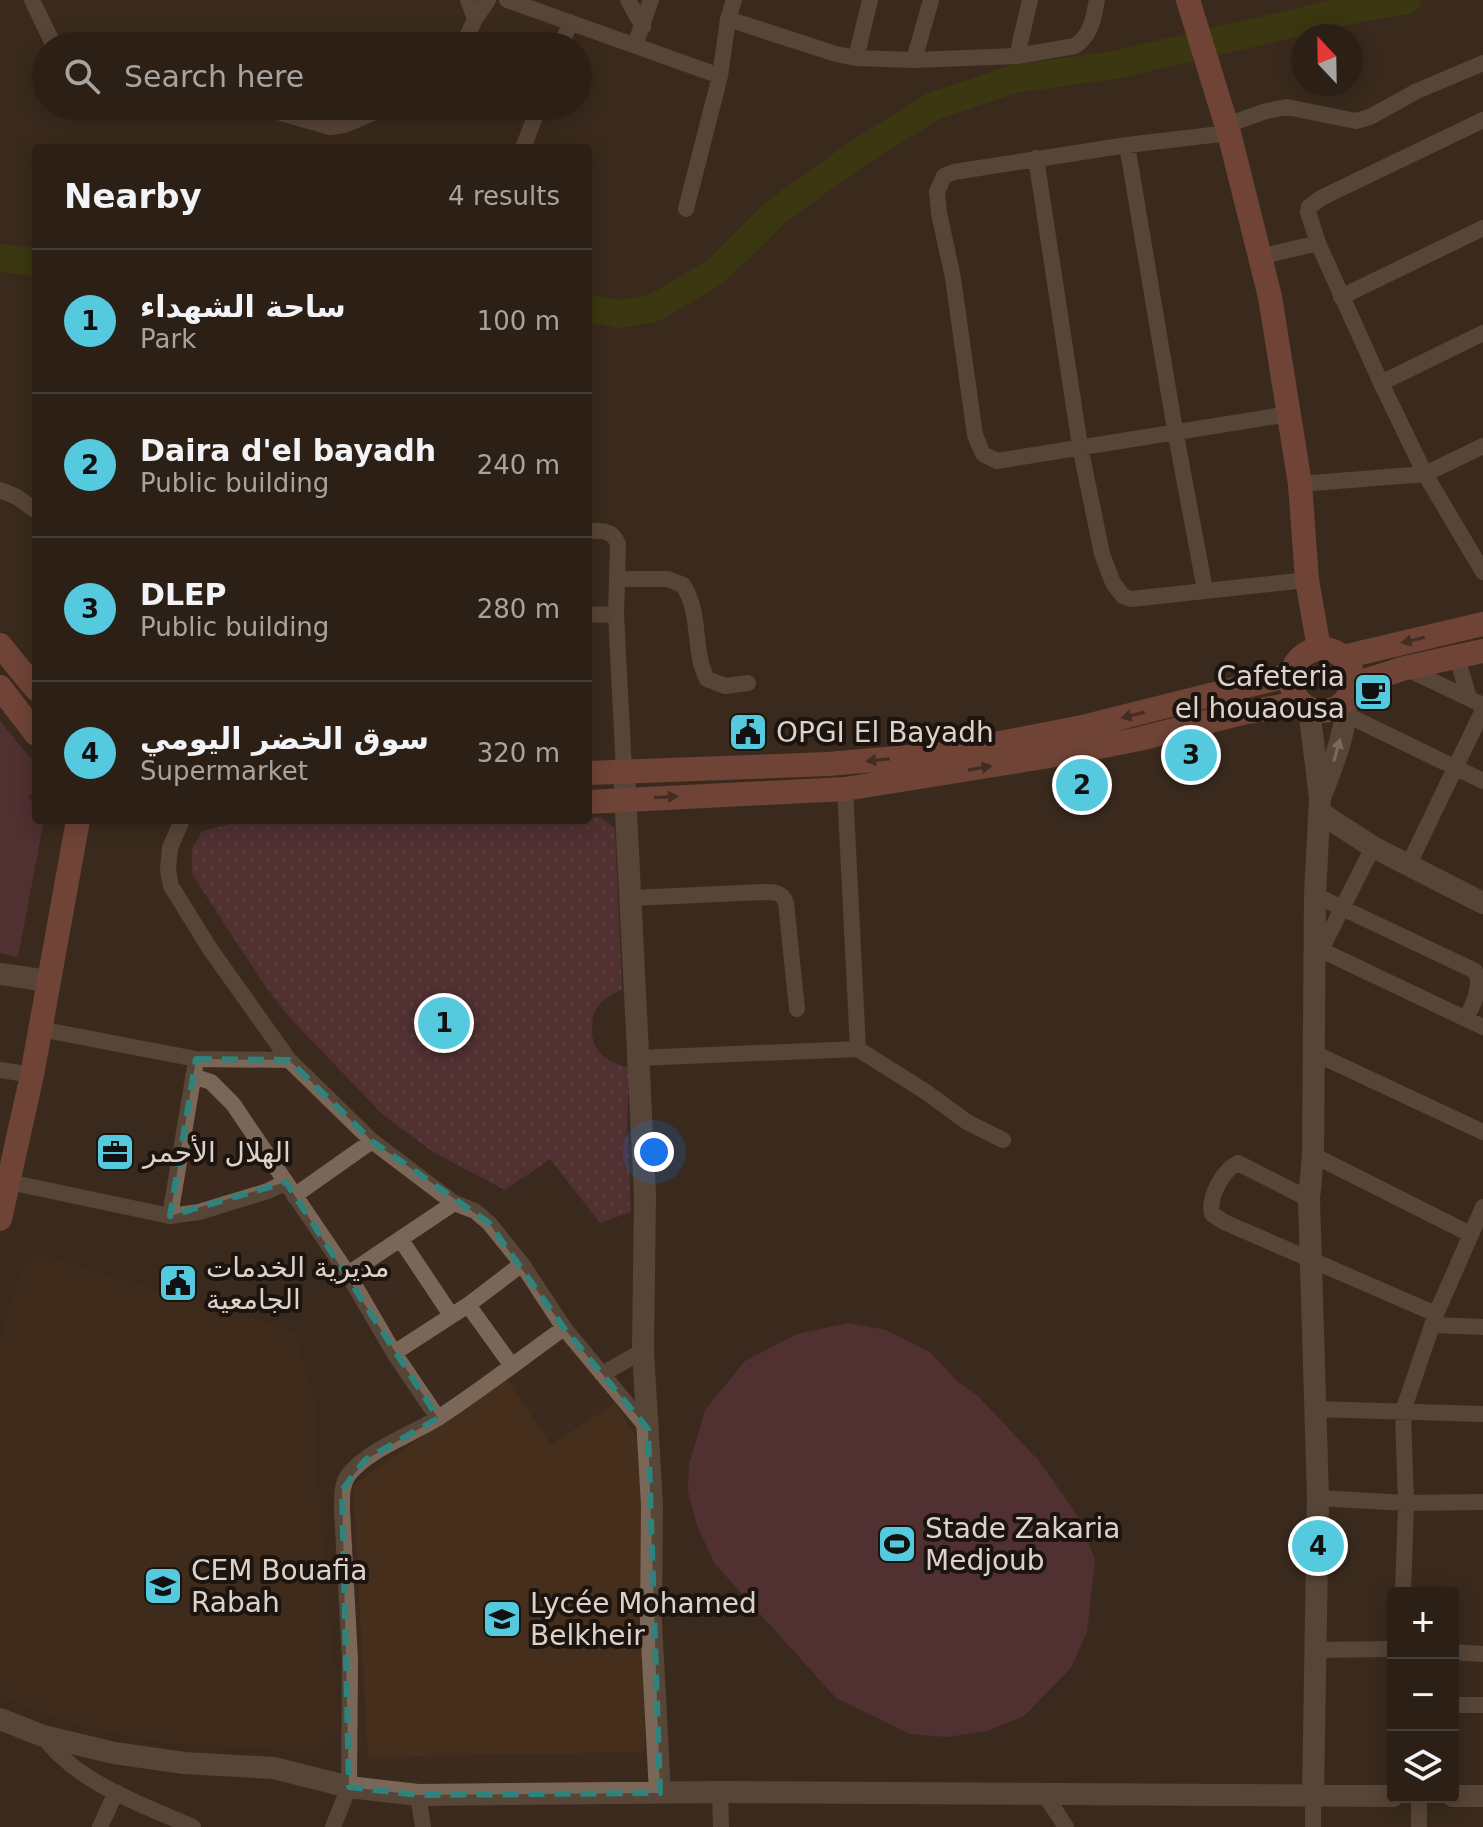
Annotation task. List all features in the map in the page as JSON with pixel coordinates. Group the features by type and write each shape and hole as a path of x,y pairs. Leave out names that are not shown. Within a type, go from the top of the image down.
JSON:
{"main road":[{"path":"1188,0 1227,124 1270,297 1300,484 1307,580 1319,648"},
{"path":"1343,657 1483,624"},
{"path":"0,645 32,684"},
{"path":"1313,1795 1318,1498 1309,1199 1313,1155 1318,949 1315,895 1320,805 1304,706 1290,685 1290,675 1300,657 1319,648 1329,649 1343,657 1351,670 1337,753 1320,805"},
{"path":"592,802 845,789 1068,753 1242,713 1304,706 1329,710 1405,668 1483,651"},
{"path":"592,773 828,764 944,754 1087,726 1290,675"},
{"path":"0,687 32,729"},
{"path":"624,771 645,1195 643,1351 652,1505 651,1622 660,1793"},
{"path":"1320,805 1373,847 1483,903"},
{"path":"0,1219 32,1075 77,824"},
{"path":"0,974 48,981"},
{"path":"0,1719 43,1736 114,1753 184,1763 274,1768 349,1787 418,1795 720,1792 1387,1796"},
{"path":"1459,1796 1483,1796"}],"street":[{"path":"468,0 475,19"},
{"path":"469,32 488,0"},
{"path":"507,0 720,76"},
{"path":"628,0 643,27"},
{"path":"635,45 651,0"},
{"path":"686,209 720,76 728,19 734,0"},
{"path":"856,58 870,0"},
{"path":"914,60 931,0"},
{"path":"1017,56 1030,0"},
{"path":"728,19 856,58 914,60 1017,56 1075,46 1081,42 1088,36 1097,0"},
{"path":"35,1 48,32"},
{"path":"566,32 570,22"},
{"path":"1289,414 997,461 983,454 978,447 953,278 939,213 937,192 944,176 1127,145 1227,124 1287,107 1356,121 1483,63"},
{"path":"306,120 330,127 357,120"},
{"path":"525,144 534,120"},
{"path":"1483,120 1309,207 1309,217 1318,243 1381,383 1425,474 1478,554 1483,572"},
{"path":"1127,145 1205,590"},
{"path":"1036,158 1080,446 1107,572 1120,593 1131,599 1307,580"},
{"path":"1341,297 1483,228"},
{"path":"1260,257 1318,243"},
{"path":"1381,383 1483,333"},
{"path":"1300,484 1425,474 1483,446"},
{"path":"0,490 32,508"},
{"path":"592,531 601,530 616,538 616,614 624,771"},
{"path":"618,579 668,579 683,585 693,609 699,661 707,679 725,686 748,683"},
{"path":"592,615 616,614"},
{"path":"1408,866 1454,767 1478,704 1457,657"},
{"path":"1405,668 1478,704"},
{"path":"1348,700 1454,767 1483,781"},
{"path":"845,789 858,1049"},
{"path":"180,824 170,848 168,870 171,886 210,949 289,1060 372,1141 454,1203 475,1211 489,1223 522,1264 564,1328 648,1429"},
{"path":"1373,847 1344,907 1318,949 1483,1027"},
{"path":"631,898 766,892 783,896 797,1009"},
{"path":"1315,895 1475,971 1482,984 1466,1018"},
{"path":"40,1029 196,1059 289,1060"},
{"path":"638,1058 858,1049 967,1122 1003,1140"},
{"path":"1314,1053 1483,1132"},
{"path":"170,1216 196,1059"},
{"path":"0,1070 32,1075"},
{"path":"193,1076 211,1082 226,1096 348,1274 394,1353 438,1418"},
{"path":"9,1182 170,1216 199,1212 268,1191 290,1189 372,1141"},
{"path":"1313,1155 1470,1234"},
{"path":"1309,1199 1238,1163 1227,1170 1210,1208 1212,1214 1224,1222 1434,1320 1483,1327"},
{"path":"348,1274 454,1203"},
{"path":"1403,1587 1406,1503 1403,1411 1434,1320 1483,1207"},
{"path":"401,1240 451,1315"},
{"path":"394,1353 468,1305 522,1264"},
{"path":"468,1305 512,1366"},
{"path":"333,1827 349,1787 350,1660 342,1490 351,1471 365,1460 438,1418 564,1328"},
{"path":"602,1374 643,1351"},
{"path":"1314,1409 1483,1414"},
{"path":"1318,1498 1406,1503 1483,1502"},
{"path":"1315,1650 1387,1649"},
{"path":"1459,1652 1483,1654"},
{"path":"1459,1705 1483,1705"},
{"path":"43,1736 64,1760 116,1792 193,1827"},
{"path":"100,1827 116,1792"},
{"path":"720,1792 721,1827"},
{"path":"418,1795 423,1827"},
{"path":"1045,1795 1066,1827"},
{"path":"1313,1795 1313,1827"},
{"path":"1419,1803 1419,1827"}],"highlighted area":[{"path":"196,1059 289,1060 372,1141 489,1223 564,1328 648,1429 660,1793 418,1795 349,1787 342,1490 365,1460 438,1418 286,1182 170,1216"}],"shaded area":[{"path":"0,721 32,760 32,794 28,797 32,802 32,824 43,824 18,957 0,953"},
{"path":"600,817 615,828 622,989 605,999 596,1010 592,1035 602,1054 614,1063 629,1068 627,1121 631,1212 600,1223 550,1159 505,1190 433,1152 383,1115 288,1016 192,874 192,849 202,831 230,824 592,824 592,818"},
{"name":"CEM Bouafia Rabah","path":"41,1255 295,1332 317,1410 317,1478 340,1729 318,1753 162,1742 78,1726 20,1705 0,1693 0,1343 23,1264"},
{"name":"Stade Zakaria Medjoub","path":"849,1323 886,1330 930,1352 957,1381 977,1395 1039,1461 1079,1518 1095,1560 1087,1632 1071,1668 1024,1716 988,1731 947,1737 910,1734 836,1698 715,1564 698,1528 688,1491 689,1465 705,1410 745,1361 797,1334"},
{"name":"Lycée Mohamed Belkheir","path":"506,1378 551,1445 615,1403 644,1449 645,1752 368,1757 353,1485"}],"waterway":[{"path":"592,309 618,314 654,308 715,272 776,212 858,153 934,106 1014,79 1114,65 1407,0"},
{"path":"0,258 32,262"}],"place":[{"name":"Cafeteria el houaousa","path":"1373,692"},
{"name":"OPGI El Bayadh","path":"748,732"},
{"name":"DLEP","path":"1191,755"},
{"name":"Daira d'el bayadh","path":"1082,785"},
{"name":"ساحة الشهداء","path":"444,1023"},
{"name":"الهلال الأحمر","path":"115,1152"},
{"name":"مديرية الخدمات الجامعية","path":"178,1283"},
{"name":"Stade Zakaria Medjoub","path":"897,1544"},
{"name":"سوق الخضر اليومي","path":"1318,1546"},
{"name":"CEM Bouafia Rabah","path":"163,1586"},
{"name":"Lycée Mohamed Belkheir","path":"502,1619"}]}
